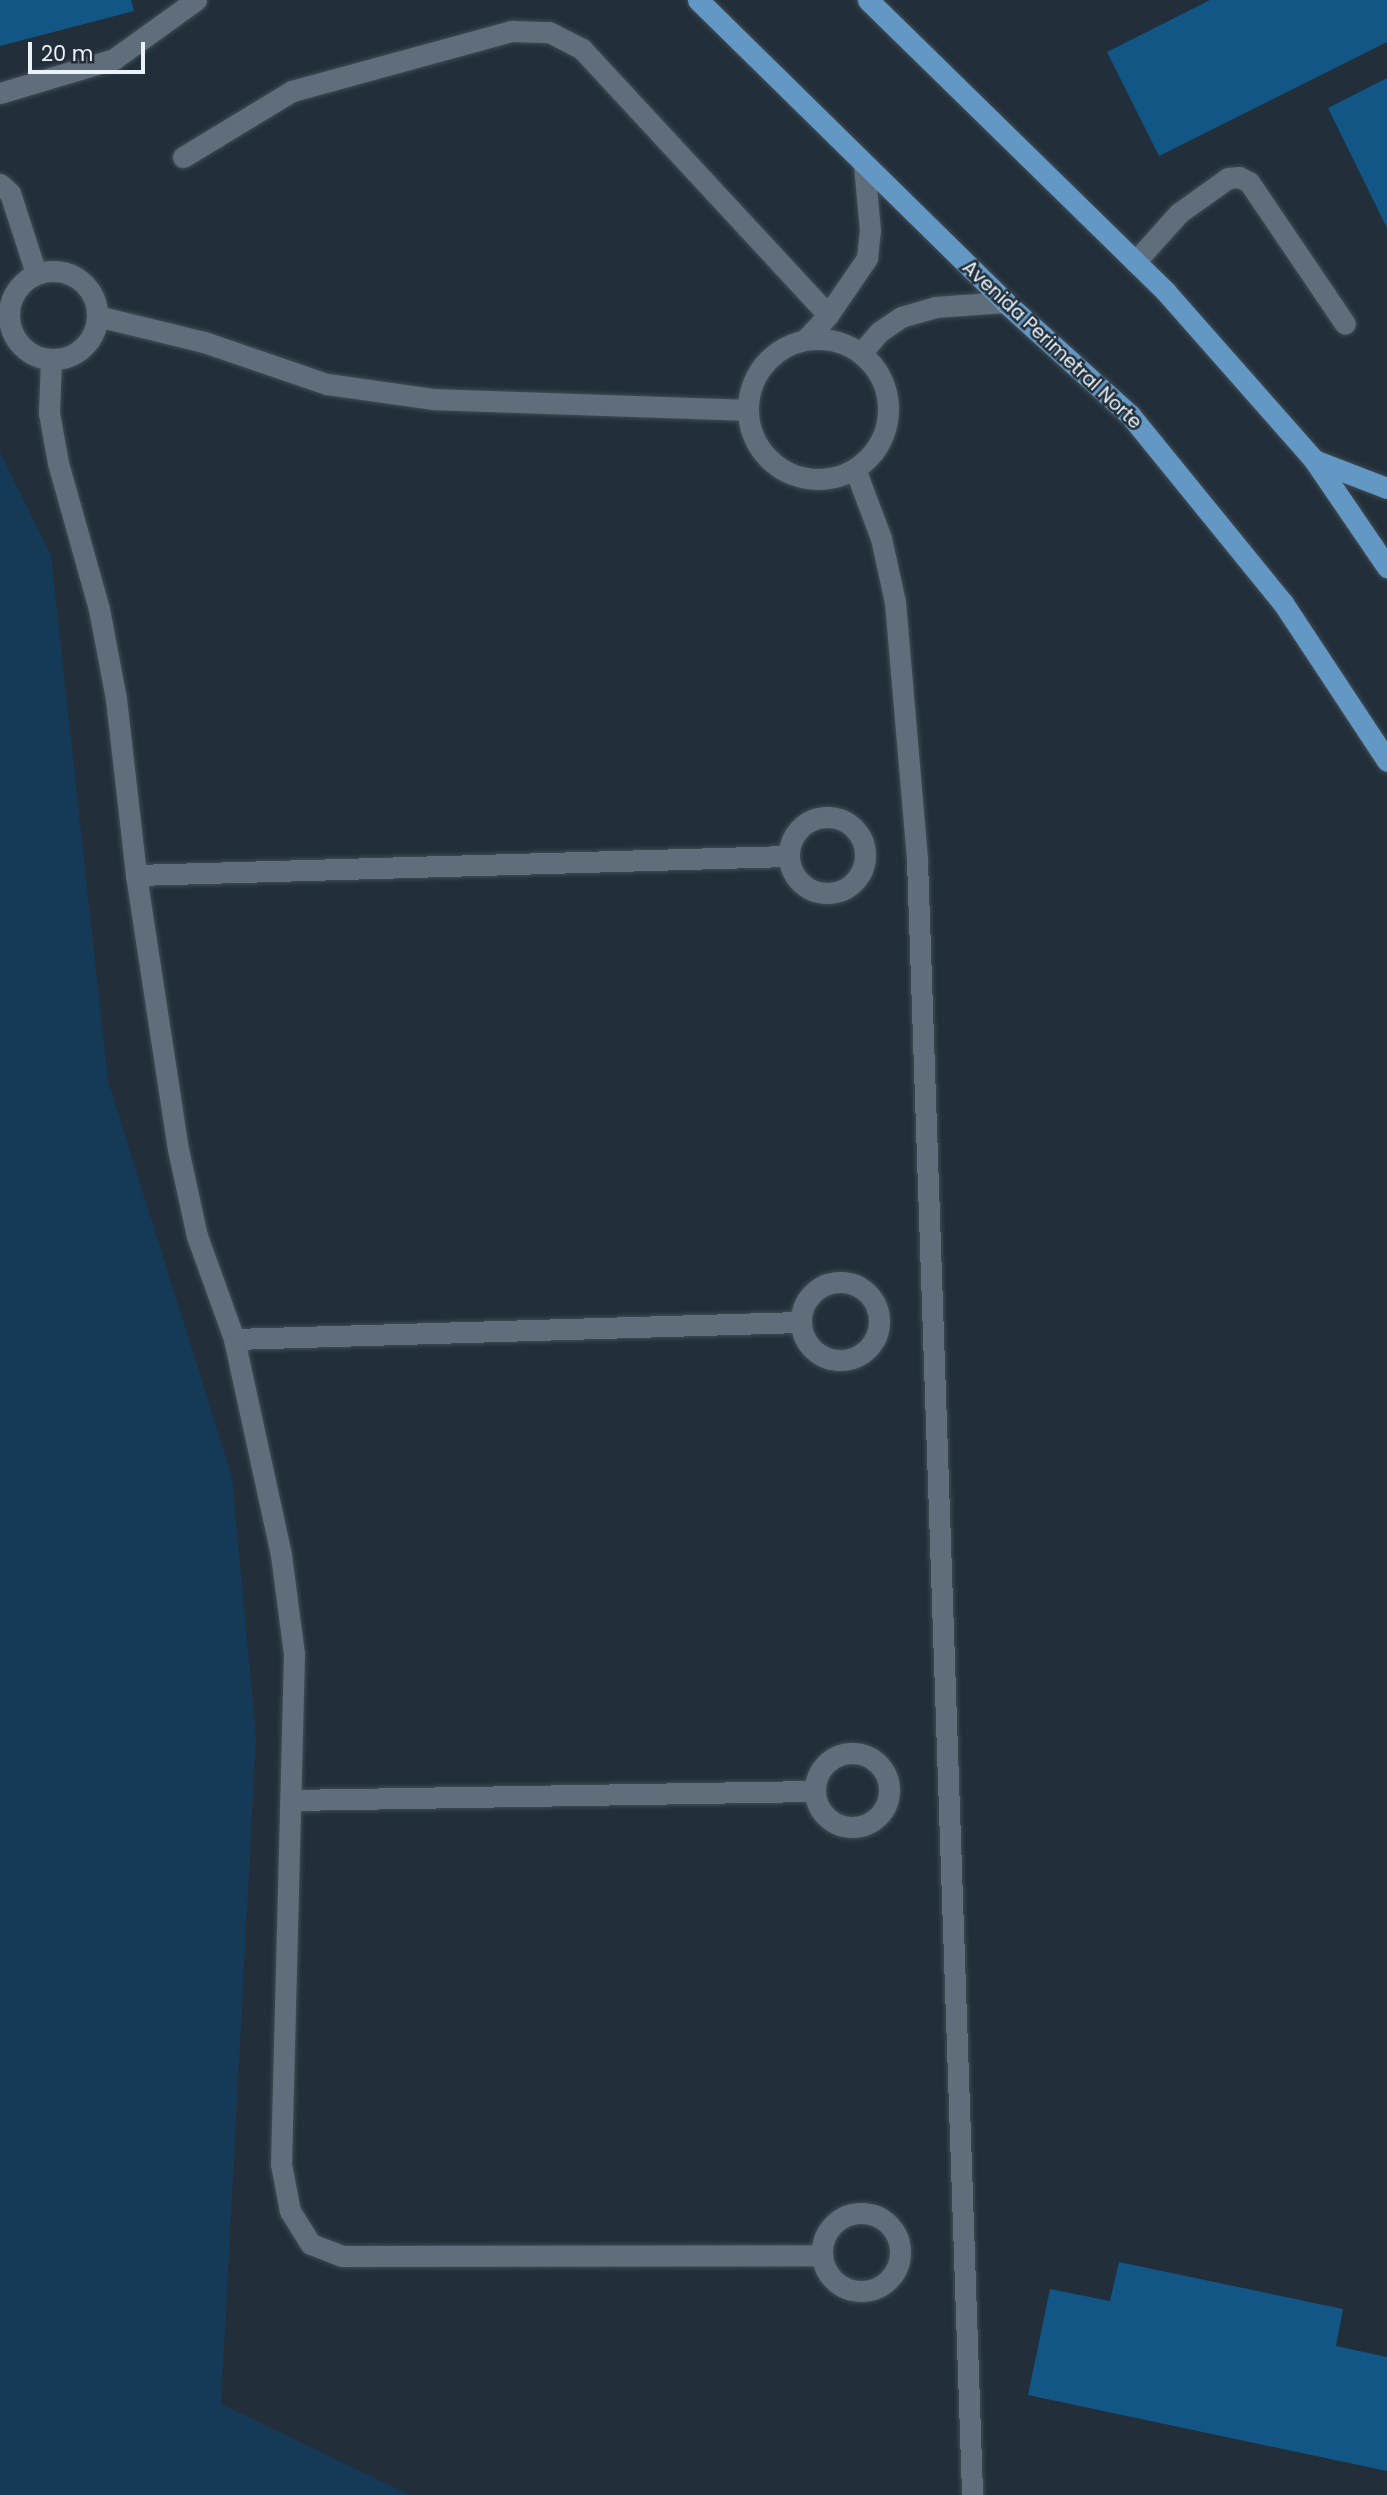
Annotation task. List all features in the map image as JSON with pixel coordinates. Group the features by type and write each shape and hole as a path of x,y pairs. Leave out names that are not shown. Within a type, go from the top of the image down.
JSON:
{"highway":[{"name":"Avenida Perimetral Norte","path":"698,0 1005,302 1130,415 1283,603 1387,761"},
{"path":"868,0 1166,292 1314,460 1387,567"},
{"path":"1314,460 1387,488"}],"street":[{"path":"0,93 114,59 196,0"},
{"path":"183,157 292,91 512,31 549,32 582,49 828,315"},
{"path":"806,340 828,315 867,258 870,230 864,165"},
{"path":"1135,262 1178,213 1228,178 1239,177 1249,182 1345,324"},
{"path":"0,184 10,193 36,273"},
{"path":"58,270 78,278 92,295 97,316 91,338 74,354 51,360 28,352 12,334 8,310 17,287 36,273 58,270"},
{"path":"860,353 879,332 901,317 935,307 1005,302"},
{"path":"97,316 204,342 327,384 367,390 434,399 747,410"},
{"path":"825,339 844,344 860,353 874,367 883,384 887,413 881,441 870,457 855,469 825,479 793,476 775,466 760,450 750,431 747,410 750,388 758,371 771,356 787,345 806,340 825,339"},
{"path":"51,360 49,413 58,463 99,609 116,699 136,875 178,1149 197,1236 234,1339 281,1555 294,1654 281,2164 290,2211 311,2244 342,2256 821,2255"},
{"path":"855,469 881,538 895,602 917,860 971,2495"},
{"path":"136,875 789,856"},
{"path":"234,1339 800,1322"},
{"path":"291,1800 814,1791"}],"shaded area":[{"path":"0,452 51,556 108,1081 232,1477 256,1737 221,2404 410,2495 0,2495"}],"building":[{"path":"0,0 131,0 134,11 0,46"},
{"path":"1210,0 1387,0 1387,42 1159,156 1107,52"},
{"path":"1387,78 1387,228 1328,108"},
{"path":"1119,2262 1343,2309 1336,2346 1387,2357 1387,2471 1028,2395 1050,2289 1110,2301"}]}
